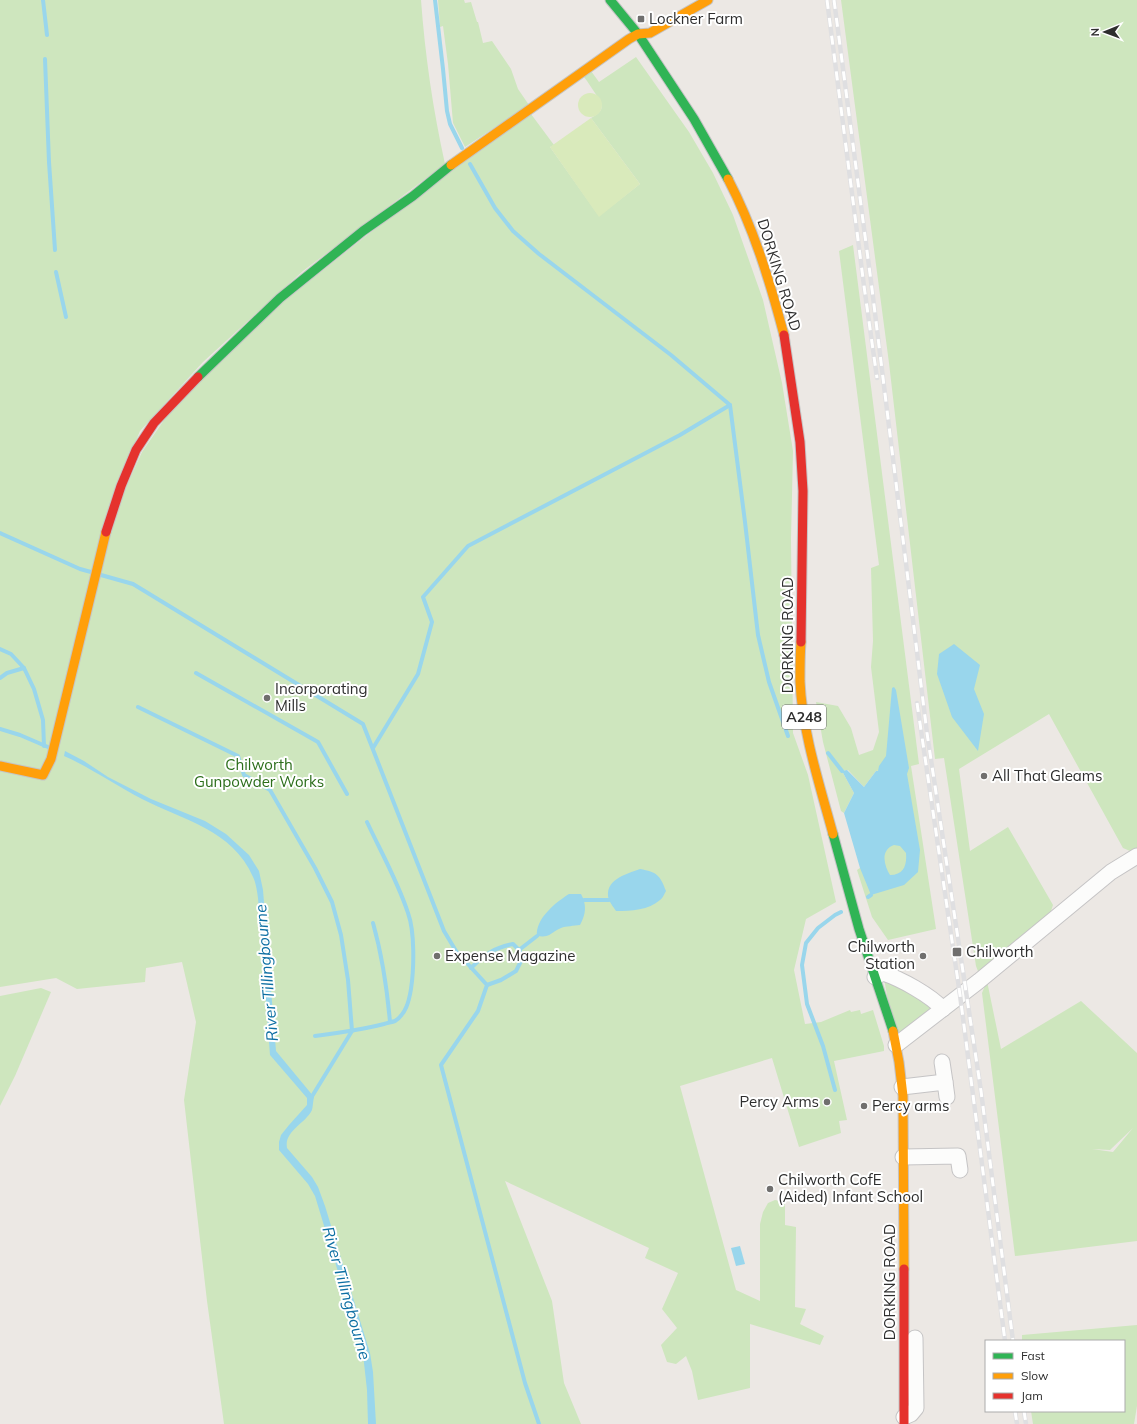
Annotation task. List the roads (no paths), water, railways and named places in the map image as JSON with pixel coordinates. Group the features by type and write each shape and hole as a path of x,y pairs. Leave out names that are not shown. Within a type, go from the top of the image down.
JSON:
{"main road":[{"name":"DORKING ROAD","path":"610,0 642,34 694,118 735,193 758,248 778,313 788,360 800,442 802,467 803,491 800,682 803,708 808,736 854,914 896,1045 902,1087 910,1334"},
{"path":"0,766 43,775 51,759 105,534 121,486 136,450 154,423 180,394 280,298 363,230 413,196 468,152 642,34 650,33 708,0"}],"street":[{"path":"896,1045 979,981 1111,872 1137,856"},
{"path":"875,977 883,973 890,976 929,997 943,1009"},
{"path":"942,1062 947,1097"},
{"path":"902,1087 945,1082"},
{"path":"904,1157 958,1158"},
{"path":"904,1420 916,1408 910,1334 915,1273"}],"water":[{"path":"954,644 980,665 974,689 984,714 978,751 952,717 937,674 939,654"},
{"path":"894,687 896,690 909,768 907,774 920,850 918,872 904,885 871,895 860,868 844,813 854,793 842,771 847,770 864,787 876,771 878,771 879,766 886,756 892,688","holes":["894,845 900,846 906,853 904,868 899,873 890,875 886,867 884,858 885,854 890,847"]},
{"path":"65,751 84,761 108,777 151,799 205,821 226,834 249,855 259,871 263,890 276,1051 314,1097 312,1110 292,1132 287,1142 287,1148 312,1177 318,1187 325,1206 370,1353 373,1372 376,1424 368,1424 367,1390 363,1354 315,1196 308,1184 279,1150 281,1135 307,1105 307,1098 270,1055 258,898 256,884 253,877 244,861 233,848 220,837 205,828 142,799 64,756"},
{"path":"640,869 650,871 657,875 662,881 666,891 661,899 651,906 634,910 616,911 609,900 609,887 622,876"},
{"path":"569,894 581,894 583,898 585,910 584,917 580,925 563,927 547,936 537,936 539,923 543,917 553,906"},
{"path":"740,1246 745,1264 736,1266 731,1248"}],"waterway":[{"path":"43,0 47,35"},
{"path":"435,0 447,111 450,124 462,148"},
{"path":"45,59 49,162 55,250"},
{"path":"470,164 495,208 513,231 539,254 671,355 730,405 758,635 769,682 788,736"},
{"path":"56,272 66,317"},
{"path":"373,748 418,674 432,622 423,597 468,546 680,435 730,405"},
{"path":"0,533 80,569 91,572"},
{"name":"River Tillingbourne","path":"101,575 133,584 363,724 444,931 456,951 487,985 478,1011 441,1065 525,1383 539,1424"},
{"path":"0,649 11,654 24,668 34,689 43,720 44,746"},
{"path":"0,678 7,673 24,668"},
{"path":"196,673 318,742 347,794"},
{"path":"138,707 238,756 244,775 270,790 315,868 332,902 341,935 348,980 352,1031 311,1098"},
{"name":"River Tillingbourne","path":"0,729 20,735 48,747"},
{"path":"828,753 842,771"},
{"path":"315,1036 358,1030 395,1021 402,1015 409,998 413,961 413,940 410,921 404,901 367,822"},
{"path":"584,900 609,900"},
{"path":"835,1090 823,1046 807,1004 802,965 806,943 818,928 841,912"},
{"path":"373,923 384,972 390,1022"},
{"path":"487,985 501,980 516,971 523,957 519,950 537,936"},
{"path":"471,968 485,955 500,947 513,944 519,950"}],"railway":[{"path":"827,0 877,378"},
{"path":"834,0 872,289 927,733 981,1091 1013,1340"},
{"path":"917,703 960,995 1005,1340"},
{"path":"1015,1412 1017,1424"},
{"path":"1024,1412 1026,1424"}],"place":[{"name":"Lockner Farm","path":"641,19"},
{"name":"Incorporating Mills","path":"267,698"},
{"name":"All That Gleams","path":"984,776"},
{"name":"Chilworth","path":"957,952"},
{"name":"Expense Magazine","path":"437,956"},
{"name":"Chilworth Station","path":"923,956"},
{"name":"Percy Arms","path":"827,1102"},
{"name":"Percy arms","path":"864,1106"},
{"name":"Chilworth CofE (Aided) Infant School","path":"770,1189"}],"park label":[{"name":"Chilworth Gunpowder Works","path":"259,774"}]}
